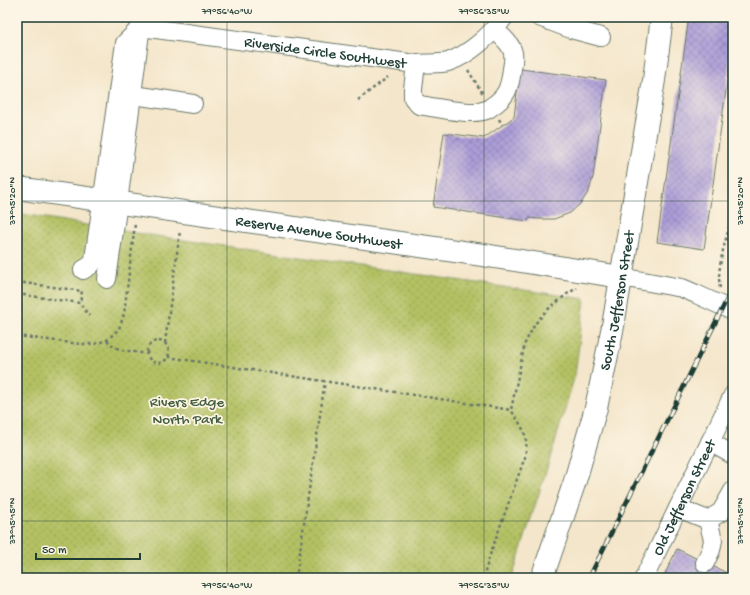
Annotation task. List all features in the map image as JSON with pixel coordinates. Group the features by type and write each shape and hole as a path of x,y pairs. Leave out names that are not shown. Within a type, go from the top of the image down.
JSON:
{"main road":[{"name":"South Jefferson Street","path":"542,578 575,481 596,408 613,326 653,87 662,17"},
{"name":"Reserve Avenue Southwest","path":"17,188 483,255 621,277"}],"street":[{"path":"539,17 571,29 601,36"},
{"name":"Riverside Circle Southwest","path":"110,201 125,94 141,22 416,64 447,62 470,52 499,23"},
{"path":"416,64 413,98 418,105 458,111 486,111 505,95 510,84 513,53 499,23"},
{"path":"125,94 193,104"},
{"path":"83,270 91,265 94,259 110,201"},
{"path":"107,278 110,201"},
{"path":"621,277 682,288 728,309"},
{"name":"Old Jefferson Street","path":"644,578 733,395"},
{"path":"710,442 733,455"},
{"path":"708,520 721,512 733,491"},
{"path":"678,508 708,520"},
{"path":"705,563 711,550 713,540 708,520"}],"path":[{"path":"358,100 388,77"},
{"path":"728,309 719,284 719,275 726,237 733,215"},
{"path":"17,336 80,344 96,344 107,340 119,329 124,314 135,224"},
{"path":"165,343 158,341 154,342 149,347 148,354 151,360 162,362 168,357 169,351 165,343 180,230"},
{"path":"17,282 82,291 80,303 89,316"},
{"path":"483,578 525,457 527,446 522,428 511,410 525,343 535,324 546,311 576,288 584,289"},
{"path":"17,294 80,303"},
{"path":"107,340 114,347 122,350 148,354"},
{"path":"168,357 511,410"},
{"path":"296,578 325,381"}],"green space":[{"name":"Rivers Edge North Park","path":"17,213 116,230 585,299 575,375 512,578 17,578"}],"building":[{"path":"618,17 638,17 637,20"},
{"path":"689,17 733,17 733,40 704,249 657,242"},
{"path":"520,69 606,80 593,177 589,191 581,203 570,213 554,219 529,218 528,221 433,207 444,133 484,138 514,117"},
{"path":"677,549 733,576 733,578 663,578"}],"railway":[{"path":"589,578 733,287"}]}
